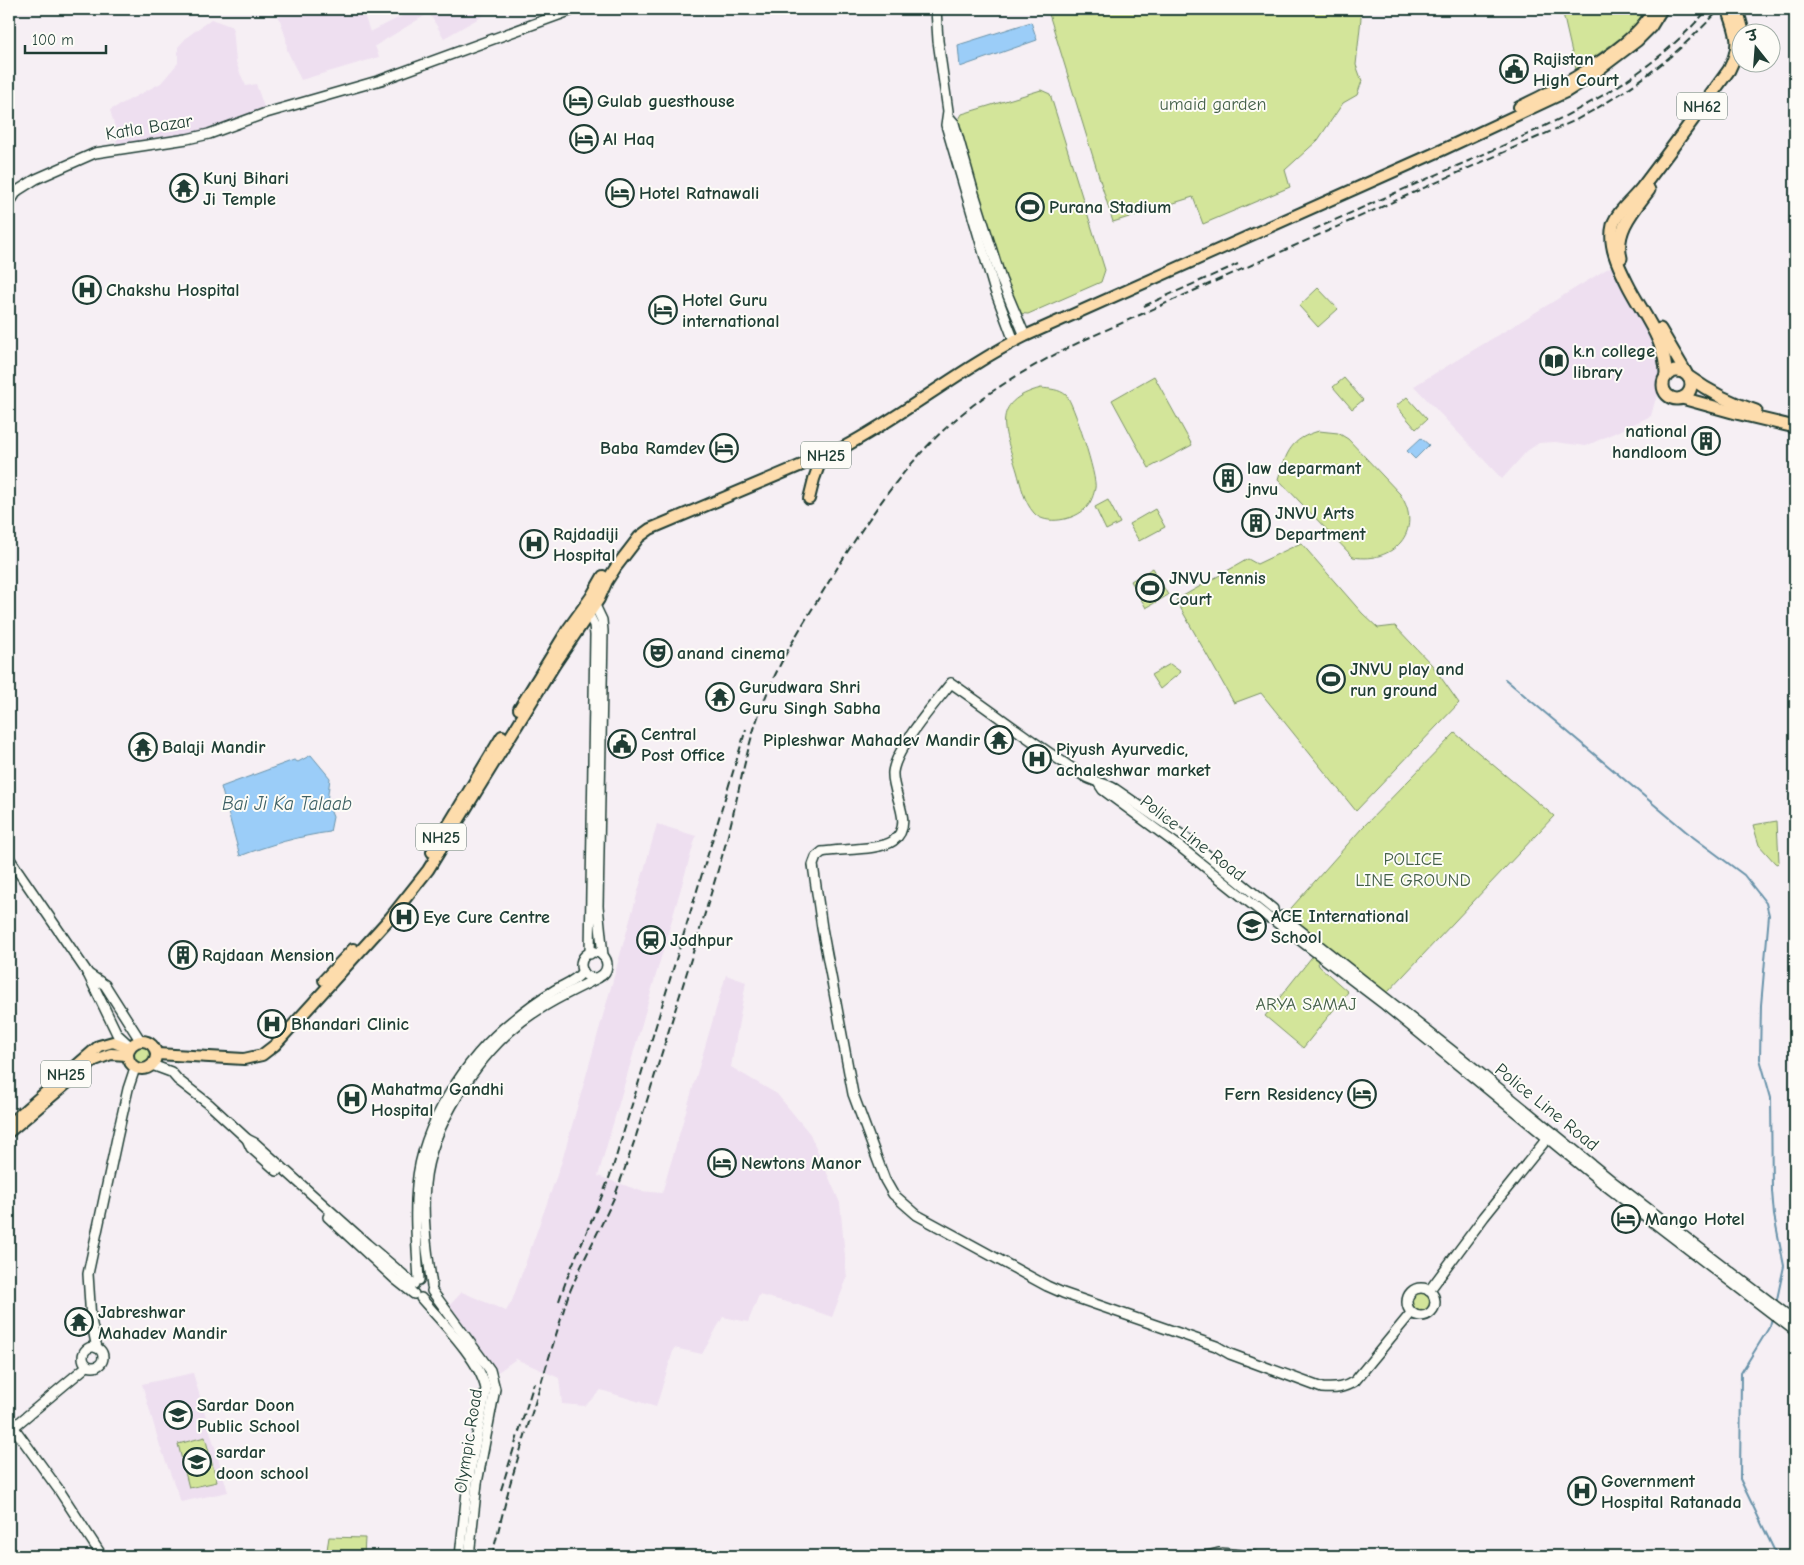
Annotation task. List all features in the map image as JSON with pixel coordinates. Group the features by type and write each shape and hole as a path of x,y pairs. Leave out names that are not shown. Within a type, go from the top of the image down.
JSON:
{"highway":[{"name":"NH62","path":"1728,9 1737,38 1738,49 1735,58 1638,199 1622,230 1619,252 1621,260 1647,310 1688,375 1719,398 1735,405 1795,420"},
{"path":"1737,9 1740,22"},
{"name":"NH62","path":"1735,72 1650,188 1621,212 1613,223 1611,239 1614,254 1631,292 1661,346 1666,361 1666,376 1663,385 1666,394 1674,399 1682,398 1795,427"},
{"path":"1666,376 1676,371 1688,375 1691,387 1687,395 1682,398"}],"main road":[{"name":"NH25","path":"594,601 616,558 636,533 648,524 688,508 767,471 837,443 1023,333 1530,103 1577,77 1622,44 1640,29 1653,9"},
{"name":"NH25","path":"1023,333 1223,248 1558,96 1588,78 1637,41 1651,27 1662,9"},
{"name":"NH25","path":"9,1132 95,1060 129,1050 140,1040 149,1042 156,1051 249,1052 269,1047 379,922 423,866 538,676 594,601 622,557 639,538 650,529 822,457 870,433 1013,338"},
{"path":"810,499 814,479 822,457"},
{"name":"NH25","path":"9,1124 99,1046 113,1042 129,1050"},
{"path":"129,1050 130,1062 135,1068 144,1069 152,1065 156,1058 156,1051"}],"street":[{"name":"Katla Bazar","path":"9,204 18,191 36,179 95,152 187,140 266,113 381,80 575,9"},
{"path":"936,9 938,41 948,116 946,125 949,138 994,288 1013,338"},
{"path":"948,116 954,123 972,190 1001,278 1023,333"},
{"path":"583,971 576,979 533,1005 492,1037 472,1059 454,1085 422,1155 418,1178 416,1282 413,1287 417,1296 428,1297 432,1289 424,1221 425,1184 430,1157 450,1110 479,1064 506,1035 560,996 598,978 604,974 607,968 598,906 603,631 602,620 594,601"},
{"path":"586,610 594,625 595,635 590,954"},
{"name":"Police Line Road","path":"1099,784 1103,790 1275,918 1279,910 1273,909 1186,838 1108,784 1099,784 1085,777 951,683 904,747 895,764 893,781 903,816 898,836 886,845 822,852 816,857 813,864 822,928 853,1094 885,1180 893,1194 917,1215 1034,1280 1063,1293 1216,1346 1230,1354 1322,1388 1335,1389 1345,1387 1355,1381 1411,1313"},
{"path":"9,858 87,972 114,1029 129,1050"},
{"path":"1275,918 1783,1317 1795,1331"},
{"path":"598,978 589,977 583,971 582,961 590,954 604,956"},
{"path":"87,972 105,985 140,1040"},
{"name":"Olympic Road","path":"152,1065 171,1072 247,1139 255,1143 360,1237 416,1282"},
{"path":"96,1348 91,1320 88,1274 128,1089 135,1068"},
{"path":"1429,1291 1484,1217 1550,1135"},
{"name":"Olympic Road","path":"247,1139 251,1148 395,1279 417,1296 446,1328 484,1380 486,1389 468,1482 460,1556"},
{"path":"416,1282 427,1280 432,1289"},
{"path":"1422,1288 1429,1291 1436,1304 1431,1313 1420,1317 1411,1313 1406,1300 1409,1294 1416,1289 1422,1288"},
{"name":"Olympic Road","path":"432,1289 490,1370 495,1389 476,1483 469,1556"},
{"path":"1783,1317 1795,1321"},
{"path":"87,1366 83,1358 85,1352 90,1348 96,1348 102,1352 103,1359 97,1367 87,1366 11,1426 59,1490 102,1556"},
{"path":"1206,1556 1219,1553 1254,1556"}],"shaded area":[{"path":"289,9 362,9 370,32 416,9 495,9 444,38 429,13 375,46 379,57 301,80 287,50 286,38 278,14"},
{"path":"211,19 233,27 236,62 240,73 246,86 256,84 266,113 222,129 117,150 116,131 110,110 161,83 178,63 178,47 187,37"},
{"path":"1615,264 1648,324 1663,371 1663,386 1655,401 1651,416 1586,446 1555,442 1539,443 1527,451 1502,479 1414,386"},
{"path":"657,824 696,836 598,1176 641,1191 662,1193 726,975 746,982 731,1067 777,1094 810,1134 840,1203 847,1278 832,1317 798,1305 759,1295 748,1322 723,1317 702,1354 674,1348 656,1407 601,1390 585,1406 562,1404 559,1378 516,1359 498,1372 450,1305 462,1292 506,1311 512,1301 562,1161"},
{"name":"Sardar Doon Public School","path":"193,1373 228,1492 181,1502 160,1446 142,1384"}],"green space":[{"name":"umaid garden","path":"1065,9 1359,9 1361,18 1356,65 1362,81 1357,95 1343,103 1318,140 1285,170 1290,187 1203,224 1193,197 1113,222 1049,14"},
{"path":"1562,9 1645,9 1633,29 1576,70"},
{"name":"Purana Stadium","path":"1041,90 1050,94 1105,270 1101,282 1028,314 1015,313 957,123 962,114"},
{"path":"1318,288 1338,309 1318,327 1299,306"},
{"path":"1154,376 1192,445 1149,468 1112,400"},
{"path":"1344,378 1363,400 1352,409 1333,387"},
{"path":"1041,388 1060,392 1066,395 1069,400 1084,440 1095,482 1093,496 1086,508 1075,516 1060,520 1039,517 1031,509 1023,493 1005,431 1007,410 1013,401 1024,394"},
{"path":"1407,397 1427,419 1416,429 1396,406"},
{"path":"1319,431 1338,433 1348,439 1400,494 1407,508 1409,520 1407,532 1401,542 1392,550 1368,558 1353,557 1278,479 1291,448 1302,438"},
{"path":"1108,500 1120,523 1106,530 1095,507"},
{"path":"1155,509 1165,527 1139,541 1129,524"},
{"name":"JNVU play and run ground","path":"1301,543 1362,613 1378,628 1395,626 1432,665 1459,703 1356,811 1261,693 1234,703 1176,600 1248,559 1257,564"},
{"name":"JNVU Tennis Court","path":"1153,568 1168,595 1146,608 1131,581"},
{"path":"1170,664 1181,672 1160,689 1151,675"},
{"name":"POLICE LINE GROUND","path":"1455,733 1554,816 1387,993 1285,915 1362,828"},
{"path":"1777,821 1779,862 1777,864 1759,845 1753,825"},
{"name":"ARYA SAMAJ","path":"1315,953 1319,966 1348,992 1303,1048 1265,1016"},
{"path":"141,1044 148,1047 151,1054 148,1061 141,1064 134,1061 131,1054 134,1047"},
{"path":"1417,1292 1425,1292 1431,1298 1431,1306 1425,1312 1417,1312 1411,1306 1411,1298"},
{"path":"205,1437 217,1482 189,1488 178,1444"},
{"path":"329,1537 365,1538 364,1556 326,1556"}],"water":[{"path":"1031,22 1037,40 960,67 958,45"},
{"path":"1421,438 1429,445 1415,459 1407,451"},
{"name":"Bai Ji Ka Talaab","path":"311,755 330,778 327,802 333,817 330,832 284,841 240,856 221,787 294,760 298,762"}],"waterway":[{"path":"1505,679 1689,834 1744,875 1766,903 1769,915 1761,1005 1760,1059 1771,1098 1772,1191 1774,1215 1784,1266 1776,1304"},
{"path":"1772,1318 1770,1326 1741,1373 1740,1479 1777,1556"}],"railway":[{"path":"1313,230 1473,159 1599,98 1656,59 1683,36 1708,9"},
{"path":"492,1556 510,1484 568,1296 614,1198 636,1136 723,853 751,738 764,701 784,657 808,615 842,560 897,481 940,434 964,412 1025,371 1086,339 1576,120 1635,84 1652,71 1687,42 1720,9"},
{"path":"1144,306 1238,264"},
{"path":"559,1301 613,1167 746,729"},
{"path":"501,1490 534,1383"}],"place":[{"name":"Rajistan High Court","path":"1514,69"},
{"name":"Gulab guesthouse","path":"578,101"},
{"name":"Al Haq","path":"584,139"},
{"name":"Kunj Bihari Ji Temple","path":"184,188"},
{"name":"Hotel Ratnawali","path":"620,193"},
{"name":"Purana Stadium","path":"1030,207"},
{"name":"Chakshu Hospital","path":"87,290"},
{"name":"Hotel Guru international","path":"663,310"},
{"name":"k.n college library","path":"1554,361"},
{"name":"national handloom","path":"1706,441"},
{"name":"Baba Ramdev","path":"724,448"},
{"name":"law deparmant jnvu","path":"1228,478"},
{"name":"JNVU Arts Department","path":"1256,523"},
{"name":"Rajdadiji Hospital","path":"534,544"},
{"name":"JNVU Tennis Court","path":"1150,588"},
{"name":"anand cinema","path":"658,653"},
{"name":"JNVU play and run ground","path":"1331,679"},
{"name":"Gurudwara Shri Guru Singh Sabha","path":"720,697"},
{"name":"Pipleshwar Mahadev Mandir","path":"999,740"},
{"name":"Central Post Office","path":"622,744"},
{"name":"Balaji Mandir","path":"143,747"},
{"name":"Piyush Ayurvedic, achaleshwar market","path":"1037,759"},
{"name":"Eye Cure Centre","path":"404,917"},
{"name":"ACE International School","path":"1252,926"},
{"name":"Jodhpur","path":"651,940"},
{"name":"Rajdaan Mension","path":"183,955"},
{"name":"Bhandari Clinic","path":"272,1024"},
{"name":"Fern Residency","path":"1362,1094"},
{"name":"Mahatma Gandhi Hospital","path":"352,1099"},
{"name":"Newtons Manor","path":"722,1163"},
{"name":"Mango Hotel","path":"1626,1219"},
{"name":"Jabreshwar Mahadev Mandir","path":"79,1322"},
{"name":"Sardar Doon Public School","path":"178,1415"},
{"name":"sardar doon school","path":"197,1462"},
{"name":"Government Hospital Ratanada","path":"1582,1491"}]}
